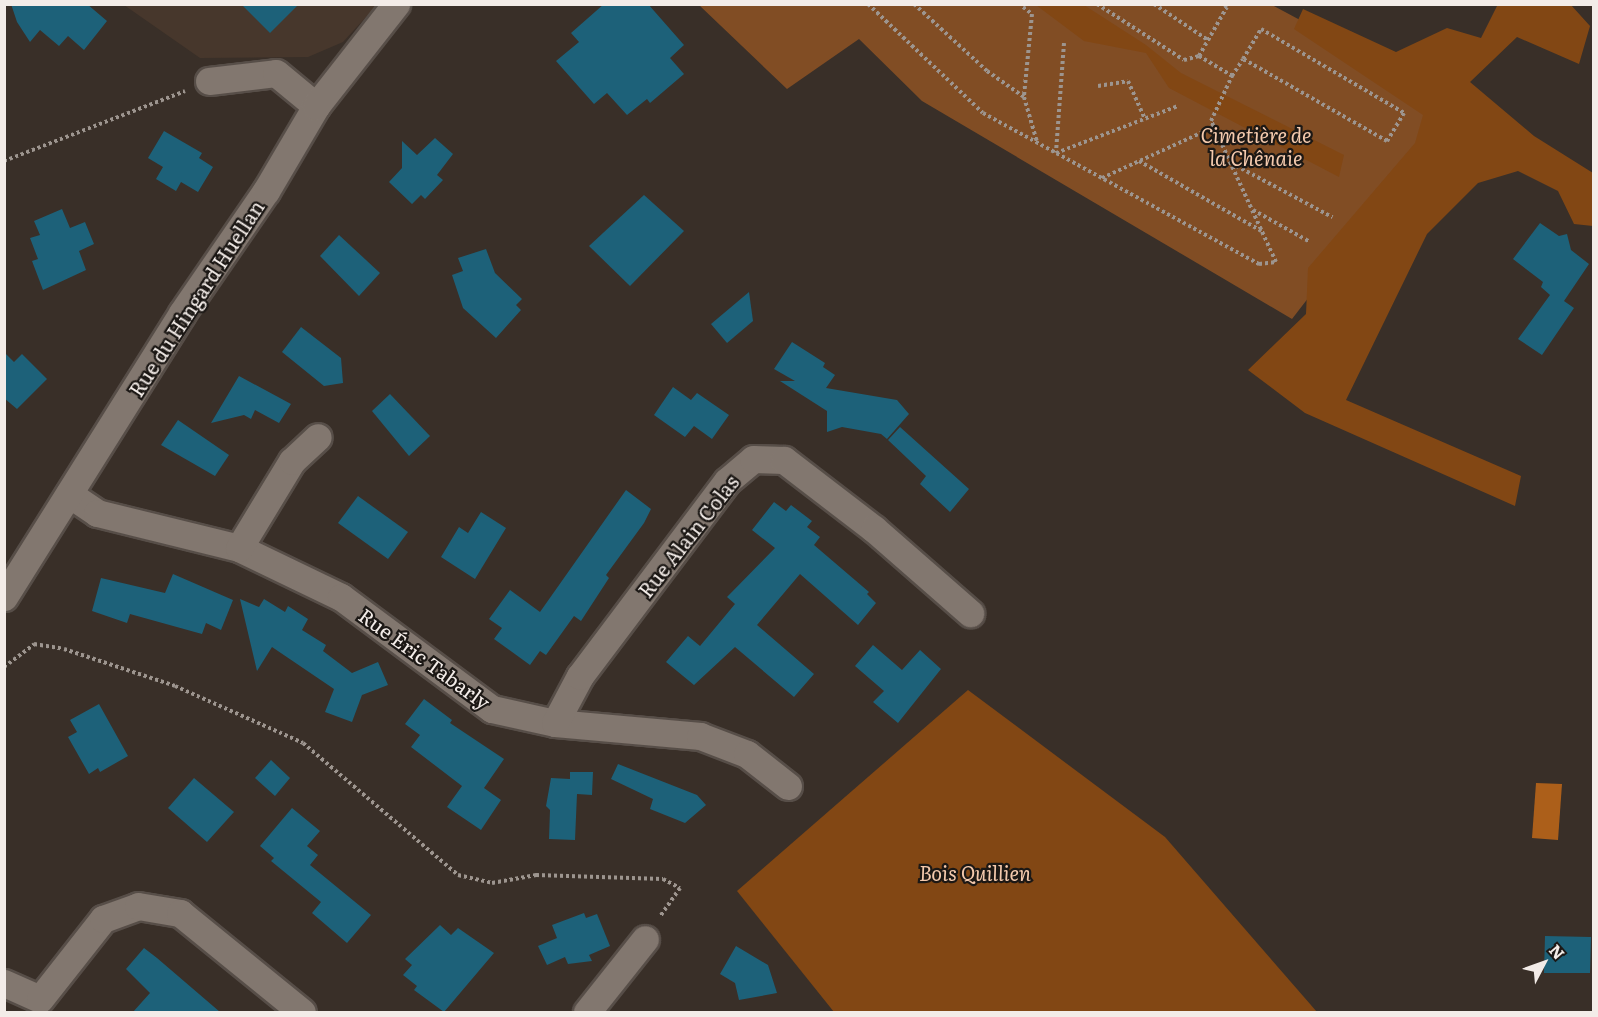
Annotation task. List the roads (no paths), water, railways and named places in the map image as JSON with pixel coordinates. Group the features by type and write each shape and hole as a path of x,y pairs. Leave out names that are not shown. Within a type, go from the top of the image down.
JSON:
{"street":[{"name":"Rue du Hingard Huellan","path":"4,597 182,313 266,191 316,106 396,4"},
{"path":"209,81 276,73 316,106"},
{"path":"239,548 292,461 318,437"},
{"name":"Rue Alain Colas","path":"555,723 580,676 720,490 753,459 783,460 874,528 970,613"},
{"name":"Rue Éric Tabarly","path":"69,494 97,513 239,548 341,597 492,709 555,723 700,736 747,754 788,786"},
{"path":"4,983 48,1006 103,919 138,906 180,913 302,1012"},
{"path":"587,1012 645,939"}],"park label":[{"name":"Cimetière de la Chênaie","path":"1256,146"},
{"name":"Bois Quillien","path":"975,872"}]}
